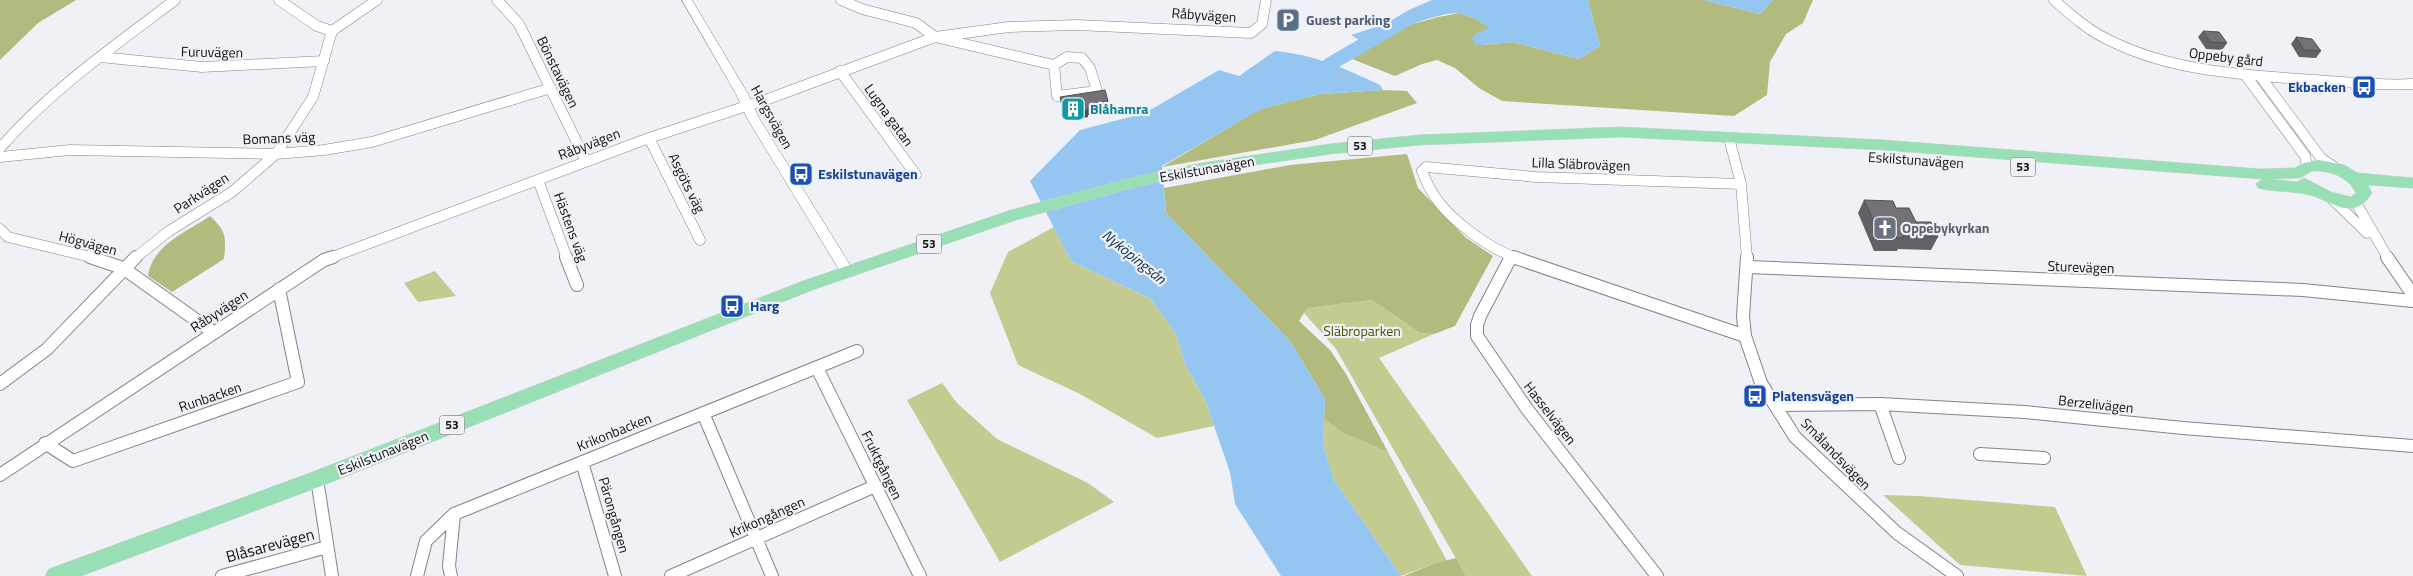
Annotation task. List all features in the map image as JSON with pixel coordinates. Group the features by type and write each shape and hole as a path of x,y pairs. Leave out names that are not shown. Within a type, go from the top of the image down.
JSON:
{"main road":[{"name":"Eskilstunavägen","path":"81,576 813,291 848,273 1011,216 1139,181 1202,168 1330,149 1419,140 1520,136 1732,144 1883,146 2260,174 2304,169"},
{"name":"Eskilstunavägen","path":"1732,144 2255,183 2311,190"},
{"name":"53","path":"2304,169 2320,165 2337,169 2353,178 2363,188 2360,197"},
{"path":"2304,169 2304,184 2311,190"},
{"name":"53","path":"2353,178 2413,183"},
{"name":"53","path":"2311,190 2332,199 2360,197 2386,191 2413,193"},
{"name":"Eskilstunavägen","path":"56,576 318,485"}],"street":[{"path":"0,148 20,123 175,0"},
{"path":"279,0 317,26 332,31 377,0"},
{"name":"Bönstavägen","path":"496,0 519,24 586,161"},
{"name":"Hargsvägen","path":"687,0 748,105 753,118 848,273"},
{"path":"841,0 862,9 916,23 935,36 1054,65 1067,57 1082,58 1090,68 1097,91 1057,96 1053,72 1054,65"},
{"name":"Råbyvägen","path":"0,475 212,332 324,260 382,236 935,36 1009,27 1077,26 1251,33 1262,24 1262,14 1266,0"},
{"name":"Oppeby gård","path":"2054,0 2072,19 2112,43 2183,66 2246,76 2413,84"},
{"name":"Parkvägen","path":"0,384 46,349 124,268 169,231 232,192 276,154 313,97 332,31"},
{"name":"Furuvägen","path":"100,58 202,67 324,61"},
{"name":"Lugna gatan","path":"840,71 916,175"},
{"path":"2246,76 2305,156 2304,169"},
{"path":"2260,76 2322,158 2337,169"},
{"name":"Bomans väg","path":"0,157 70,150 276,154 324,150 372,142 551,88"},
{"name":"Asgöts väg","path":"649,138 700,240"},
{"name":"Smålandsvägen","path":"1732,144 1741,184 1748,267 1744,336 1761,383 1795,437 1859,500 1897,533 1956,576"},
{"name":"Lilla Släbrovägen","path":"1422,170 1426,167 1536,177 1741,184"},
{"path":"1422,170 1432,193 1451,215 1476,235 1511,256 1744,336"},
{"name":"Hästens väg","path":"538,180 577,285"},
{"path":"2360,197 2379,245"},
{"path":"2332,199 2379,245 2410,285 2413,295"},
{"name":"Högvägen","path":"0,229 8,237 100,259 124,268 212,332"},
{"name":"Hasselvägen","path":"1511,256 1484,305 1477,324 1476,332 1480,343 1527,409 1657,576"},
{"name":"Sturevägen","path":"1748,267 2303,290 2413,301"},
{"name":"Runbacken","path":"45,444 73,461 298,382 279,289"},
{"name":"Krikonbacken","path":"417,576 426,541 454,514 857,351"},
{"name":"Fruktgången","path":"817,368 920,576"},
{"path":"1880,404 1899,458"},
{"name":"Berzelivägen","path":"1776,405 1880,404 2025,412 2183,428 2413,446"},
{"path":"703,413 772,576"},
{"path":"1980,454 2044,458"},
{"name":"Pärongången","path":"582,462 615,576"},
{"path":"318,485 332,576"},
{"name":"Krikongången","path":"671,576 757,540 875,486"},
{"path":"451,576 449,566 454,514"},
{"name":"Blåsarevägen","path":"222,576 327,548"}],"green space":[{"path":"0,0 76,0 38,23 0,60"},
{"path":"1588,0 1704,0 1760,14 1773,0 1813,0 1803,23 1786,34 1770,62 1767,95 1734,116 1502,101 1479,88 1455,68 1437,60 1422,64 1395,76 1352,59 1367,45 1399,28 1460,13 1476,19 1490,28 1483,45 1512,42 1579,59 1600,46"},
{"path":"1383,90 1407,91 1417,103 1315,140 1162,167 1260,109 1320,94"},
{"path":"1407,154 1418,188 1465,237 1493,256 1455,326 1434,334 1420,333 1372,300 1307,308 1299,321 1330,350 1346,374 1388,452 1343,433 1324,419 1325,399 1290,341 1166,213 1164,188 1290,165"},
{"path":"210,216 220,226 224,235 224,259 172,292 148,276 151,265 163,248 172,240"},
{"path":"1054,227 1071,261 1151,299 1176,334 1185,364 1205,400 1214,426 1157,438 1080,394 1018,365 990,293 1008,252"},
{"path":"435,271 456,296 418,302 404,283"},
{"name":"Släbroparken","path":"1372,300 1420,333 1434,334 1379,358 1532,576 1466,576 1336,349 1304,313 1307,308"},
{"path":"942,383 957,403 997,439 1088,483 1114,502 1000,562 907,400"},
{"path":"1324,419 1343,433 1388,452 1447,561 1401,576 1334,480 1323,444"},
{"path":"1883,495 1919,496 2055,507 2087,576 1960,565"},
{"path":"1456,558 1466,576 1404,576 1433,564"}],"water":[{"path":"1435,0 1588,0 1600,46 1579,59 1512,42 1475,44 1472,39 1475,34 1489,28 1469,16 1453,13 1414,24 1367,45 1351,35 1385,24"},
{"path":"1704,0 1773,0 1760,14"},
{"path":"1275,51 1303,55 1329,63 1380,85 1383,90 1320,94 1261,109 1162,166 1166,213 1290,341 1325,399 1323,444 1334,480 1401,576 1281,576 1235,504 1230,472 1205,400 1185,364 1176,334 1151,299 1071,261 1030,181 1080,130 1145,113 1219,70 1239,76"}],"building":[{"path":"2203,31 2219,32 2227,43 2210,42"},
{"path":"2296,37 2312,39 2321,51 2304,50"},
{"path":"1105,90 1108,101 1094,103 1095,107 1087,108 1088,110 1072,113 1072,110 1064,111 1060,97"},
{"path":"1864,200 1893,201 1896,208 1909,208 1916,222 1931,222 1938,237 1881,237"}],"waterway":[{"name":"Nyköpingsån","path":"1313,87 1332,63 1416,14 1447,0"}],"place":[{"name":"Guest parking","path":"1288,20"},
{"name":"Ekbacken","path":"2364,87"},
{"name":"Blåhamra","path":"1073,109"},
{"name":"Eskilstunavägen","path":"801,174"},
{"name":"Oppebykyrkan","path":"1885,228"},
{"name":"Harg","path":"732,306"},
{"name":"Platensvägen","path":"1755,396"}]}
